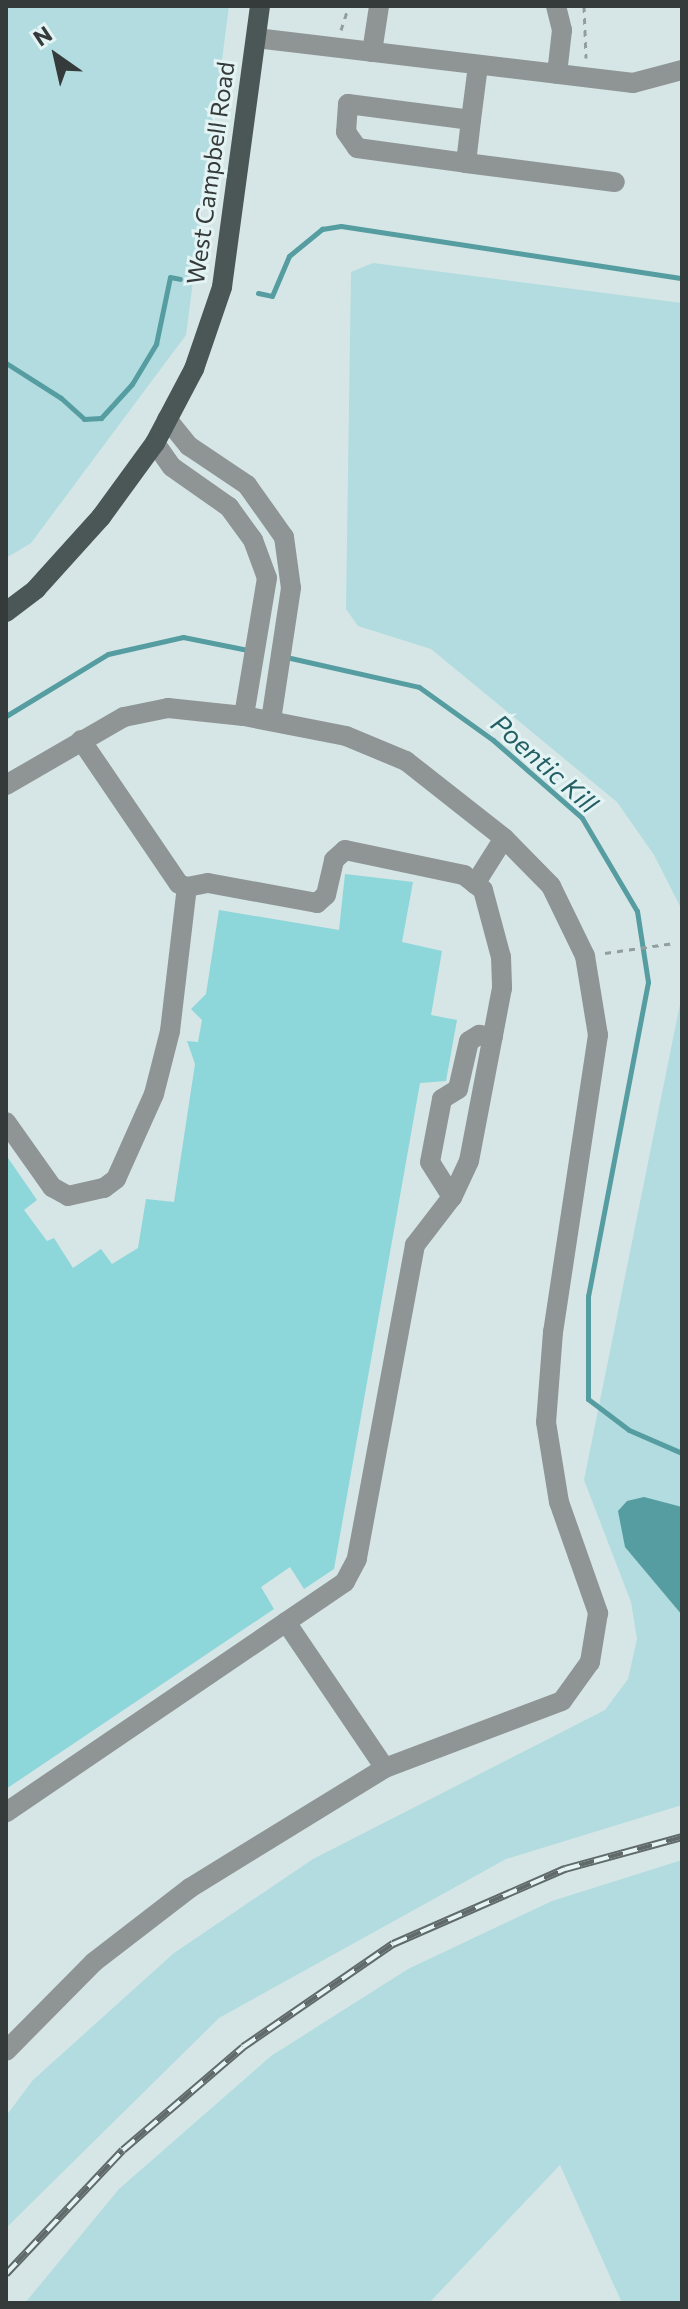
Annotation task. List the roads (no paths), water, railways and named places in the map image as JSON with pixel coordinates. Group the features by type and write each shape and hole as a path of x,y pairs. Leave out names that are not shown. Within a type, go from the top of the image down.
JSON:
{"main road":[{"name":"West Campbell Road","path":"6,612 36,589 101,517 155,443 194,369 222,287 260,6"}],"lane":[{"path":"372,52 379,6"},
{"path":"556,6 562,30 557,74"},
{"path":"256,38 633,83 682,70"},
{"path":"466,163 478,65"},
{"path":"471,120 348,104 345,121 346,132 357,148 615,182"},
{"path":"167,419 189,446 247,485 276,521 290,564 271,721"},
{"path":"155,443 172,467 229,507 253,540 267,578 244,716"},
{"path":"6,785 124,717 168,708 244,716 346,736 406,761 504,838 551,886 585,956 598,1035 553,1332 546,1422 559,1502 598,1613 590,1662 562,1701 385,1768 190,1888 94,1962 6,2051"},
{"path":"6,1812 345,1582 357,1559 415,1245 452,1197 469,1161 493,1037 502,967 483,890 464,875 345,850 334,860 326,895 317,903 208,883 187,887 179,884 81,740"},
{"path":"475,884 504,838"},
{"path":"6,1122 52,1187 68,1196 104,1188 116,1179 154,1094 170,1031 187,887"},
{"path":"452,1197 430,1162 442,1099 458,1089 469,1041 479,1035 493,1037"},
{"path":"286,1622 385,1768"}],"waterway":[{"path":"258,293 272,296 289,256 322,229 341,226 682,278"},
{"path":"6,363 61,398 84,419 101,418 132,384 156,344 170,277 180,279"},
{"name":"Poentic Kill","path":"6,716 108,654 183,637 248,650"},
{"name":"Poentic Kill","path":"286,657 419,687 493,740 582,818 637,911 648,982 588,1296 588,1399 629,1430 682,1453"}],"railway":[{"path":"6,2274 123,2150 243,2047 393,1944 565,1869 682,1837"}]}
